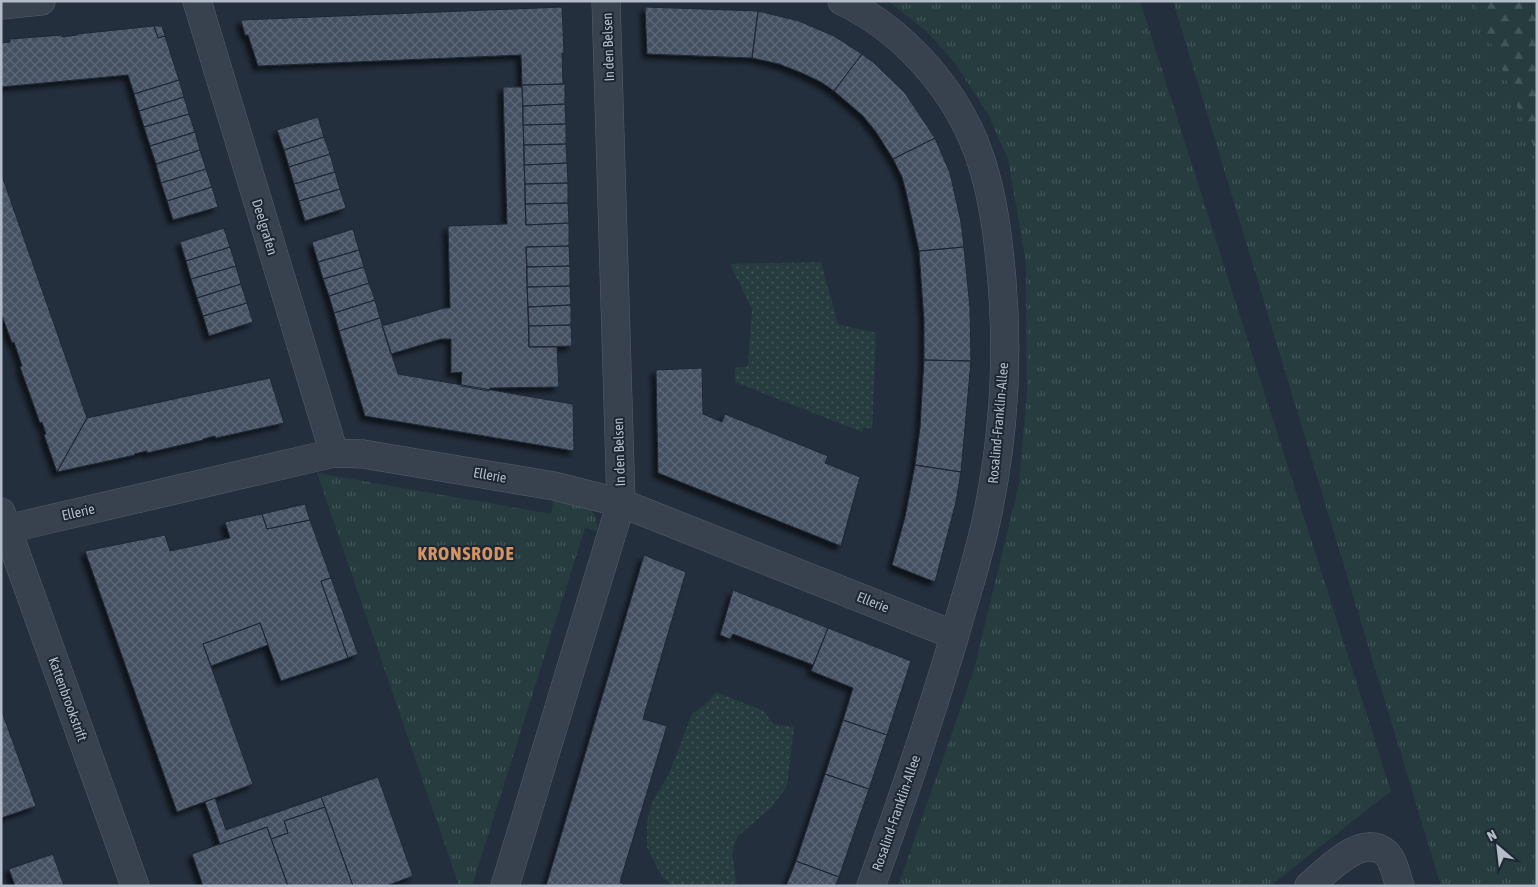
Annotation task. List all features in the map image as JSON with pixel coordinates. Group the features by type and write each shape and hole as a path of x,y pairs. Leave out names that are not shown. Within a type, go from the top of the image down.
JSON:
{"street":[{"path":"1,5 41,1"},
{"name":"Deelgrafen","path":"197,1 334,453"},
{"name":"In den Belsen","path":"505,886 621,503 606,1"},
{"name":"Rosalind-Franklin-Allee","path":"842,1 873,19 917,56 939,81 958,108 984,168 994,211 1001,268 1005,337 1000,440 982,541 967,598 914,762 871,886"},
{"name":"Ellerie","path":"4,520 334,453 363,454 554,486 621,503 954,635"},
{"name":"Kattenbrookstrift","path":"4,520 135,886"},
{"path":"1309,886 1351,852 1365,846 1376,848 1386,854 1393,865 1400,886"}],"green space":[{"path":"888,1 1140,1 1391,791 1270,886 898,886 973,673 1019,484 1027,394 1026,263 1008,159 989,116 955,63 928,33"},
{"path":"1173,1 1474,1 1537,155 1537,886 1441,886"},
{"path":"1474,1 1537,1 1537,155"},
{"path":"821,262 838,324 876,333 872,429 864,427 862,432 735,382 735,368 748,366 752,309 730,264"},
{"path":"317,473 551,514 554,498 579,502 590,508 594,513 598,531 585,528 472,886 459,886"},
{"path":"716,692 764,711 773,724 794,727 787,786 772,807 737,837 732,853 737,886 673,886 662,877 647,847 647,821 653,800 668,776 692,714 708,702"}],"building":[{"path":"562,7 563,84 522,85 521,55 258,66 241,20"},
{"path":"645,7 758,11 752,58 647,54"},
{"path":"758,11 799,21 834,36 862,54 834,91 802,73 779,64 752,58"},
{"path":"154,26 158,38 165,36 179,80 134,94 128,75 1,87 1,43 10,42 10,39 62,35 62,37"},
{"path":"154,26 162,26 165,36 158,38"},
{"path":"862,54 905,93 935,138 893,159 876,132 863,116 834,91"},
{"path":"179,80 184,97 139,111 134,94"},
{"path":"565,84 565,104 523,106 522,85"},
{"path":"503,87 522,87 526,225 569,223 569,246 526,247 529,347 557,347 559,387 490,388 489,391 461,386 462,372 451,373 451,339 441,339 391,354 382,326 444,308 450,308 448,226 507,224"},
{"path":"184,97 189,114 144,127 139,111"},
{"path":"565,104 566,124 523,125 523,106"},
{"path":"189,114 195,132 150,146 144,127"},
{"path":"318,117 324,137 284,150 277,130"},
{"path":"566,124 566,144 524,145 523,125"},
{"path":"195,132 200,150 156,164 150,146"},
{"path":"324,137 330,154 289,167 284,150"},
{"path":"935,138 950,173 961,222 964,247 919,251 902,177 893,159"},
{"path":"566,144 567,163 524,165 524,145"},
{"path":"200,150 206,169 161,183 156,164"},
{"path":"330,154 335,172 294,184 289,167"},
{"path":"567,163 568,183 525,184 524,165"},
{"path":"206,169 212,187 167,201 161,183"},
{"path":"335,172 340,189 299,201 294,184"},
{"path":"1,173 87,418 57,472 44,435 46,434 42,422 40,423 20,367 22,366 14,342 12,343 1,313"},
{"path":"568,183 568,203 525,204 525,184"},
{"path":"212,187 218,207 173,220 167,201"},
{"path":"340,189 346,208 305,221 299,201"},
{"path":"568,203 569,223 526,225 525,204"},
{"path":"224,228 230,247 186,261 180,242"},
{"path":"353,229 359,250 318,262 312,242"},
{"path":"569,246 570,266 527,267 526,247"},
{"path":"230,247 236,266 191,279 186,261"},
{"path":"964,247 970,308 971,361 924,360 924,320 919,251"},
{"path":"359,250 364,267 323,279 318,262"},
{"path":"236,266 241,284 197,298 191,279"},
{"path":"570,266 570,286 527,287 527,267"},
{"path":"364,267 369,283 329,296 323,279"},
{"path":"369,283 375,300 334,313 329,296"},
{"path":"241,284 247,303 203,316 197,298"},
{"path":"570,286 571,305 528,307 527,287"},
{"path":"375,300 380,318 339,331 334,313"},
{"path":"247,303 253,322 209,336 203,316"},
{"path":"571,305 571,325 529,326 528,307"},
{"path":"380,318 398,374 573,404 574,451 365,416 339,331"},
{"path":"571,325 572,346 529,347 529,326"},
{"path":"924,360 971,361 961,472 915,465 920,428"},
{"path":"702,368 703,414 722,422 725,414 828,456 825,463 860,477 841,546 658,473 656,370"},
{"path":"270,378 284,423 216,438 215,436 57,472 87,418"},
{"path":"915,465 961,472 956,502 935,582 892,565 905,517"},
{"path":"305,504 310,520 267,529 262,514"},
{"path":"262,514 267,529 310,520 331,578 321,581 348,658 281,681 260,623 203,644 253,784 177,812 85,551 165,535 170,551 230,538 225,522"},
{"path":"644,555 686,572 643,719 667,726 620,882 626,886 546,886"},
{"path":"331,578 358,654 348,658 321,581"},
{"path":"733,590 828,628 813,665 733,634 730,639 720,635"},
{"path":"260,623 268,645 211,666 203,644"},
{"path":"828,628 911,661 887,735 843,720 853,688 811,671"},
{"path":"1,709 36,806 1,818"},
{"path":"843,720 887,735 869,789 825,774"},
{"path":"825,774 869,789 839,877 796,861"},
{"path":"378,777 413,876 386,886 353,886 321,797"},
{"path":"321,797 325,807 284,821 288,833 271,839 267,827 220,844 205,802 215,798 226,830"},
{"path":"325,807 353,886 288,886 271,839 288,833 284,821"},
{"path":"267,827 288,886 203,886 192,854"},
{"path":"53,854 64,886 15,886 9,869"},
{"path":"796,861 839,877 835,886 786,886"}],"district":[{"name":"KRONSRODE","path":"466,553"}]}
